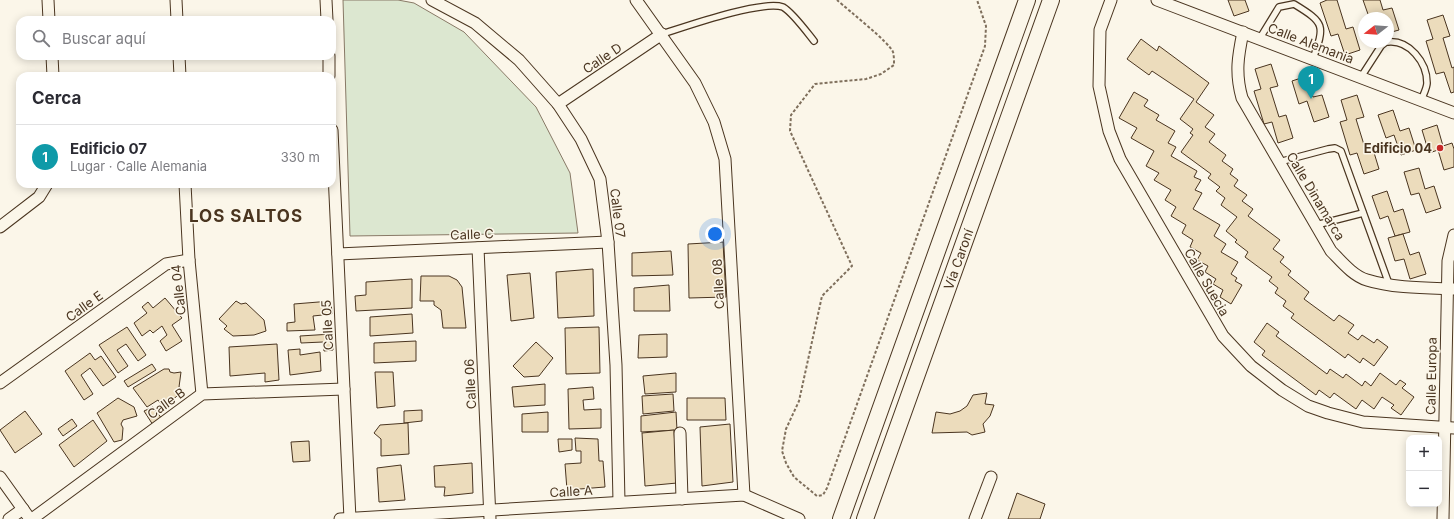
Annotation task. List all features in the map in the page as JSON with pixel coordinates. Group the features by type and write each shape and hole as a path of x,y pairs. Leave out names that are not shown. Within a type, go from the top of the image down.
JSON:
{"main road":[{"name":"Vía Caroní","path":"841,519 1028,0"},
{"name":"Vía Caroní","path":"865,519 1051,0"}],"street":[{"path":"48,0 49,16"},
{"path":"176,0 177,16"},
{"path":"326,0 327,16"},
{"name":"Calle 07","path":"432,0 475,23 520,60 558,104 581,139 600,179 608,242 616,365 619,502"},
{"name":"Calle 08","path":"636,0 662,34 695,83 714,122 726,159 744,495"},
{"name":"Calle Suecia","path":"1111,0 1100,30 1098,86 1109,131 1120,159 1223,336 1251,366 1282,390 1308,406 1363,422 1449,428"},
{"name":"Calle Alemania","path":"1157,0 1313,58 1454,113"},
{"name":"Calle Dinamarca","path":"1243,32 1238,60 1237,81 1242,98 1332,251 1348,268 1366,280 1389,284 1451,289"},
{"name":"Calle D","path":"558,104 662,34"},
{"path":"52,60 53,72"},
{"path":"179,60 180,72"},
{"path":"328,60 330,72"},
{"path":"0,228 39,197 45,188"},
{"name":"Calle 04","path":"185,188 189,260 202,394"},
{"name":"Calle 05","path":"335,188 350,519"},
{"name":"Calle Europa","path":"1443,519 1449,428 1451,289 1448,261 1454,235"},
{"name":"Calle C","path":"338,254 608,242"},
{"name":"Calle 06","path":"478,248 490,514"},
{"name":"Calle E","path":"0,383 166,264 189,260"},
{"name":"Calle B","path":"31,519 202,394 344,389"},
{"path":"680,433 682,499"},
{"path":"0,477 31,519"},
{"path":"975,519 991,477"},
{"name":"Calle A","path":"340,519 490,514 619,502 744,495 799,519"},
{"path":"9,519 23,509"}],"lane":[{"path":"662,34 751,4 771,2 783,7 814,40"},
{"path":"1260,38 1279,7 1294,4 1309,13 1319,23 1322,33 1313,58"},
{"path":"1394,41 1407,47 1422,60 1427,84 1421,101"},
{"path":"1361,77 1380,48"},
{"path":"1279,162 1328,149 1335,148 1341,151 1389,284"},
{"path":"1316,224 1363,213"}],"path":[{"path":"837,0 886,42 893,53 894,64 881,74 866,79 815,84 791,115 790,130 852,266 822,296 799,401 786,429 782,451 786,463 794,477 817,496 823,495 827,488 986,46 986,26 977,0"}],"green space":[{"path":"343,0 398,0 414,3 464,32 536,107 570,173 578,233 350,236"}],"building":[{"path":"1228,0 1245,0 1249,11 1234,16"},
{"path":"1327,0 1337,0 1346,29 1353,27 1358,48 1360,50 1345,55 1338,34 1331,36 1320,3"},
{"path":"1363,0 1380,0 1383,10 1392,8 1393,12 1367,12"},
{"path":"1394,14 1399,30 1394,31"},
{"path":"1443,15 1450,36 1443,38 1452,68 1454,67 1454,92 1451,93 1444,72 1436,74 1426,41 1433,39 1427,20"},
{"path":"1141,39 1157,51 1159,46 1209,83 1196,102 1214,115 1205,127 1215,134 1209,142 1226,155 1222,161 1233,169 1230,174 1238,180 1234,186 1247,195 1242,201 1253,209 1248,216 1280,240 1273,249 1284,257 1280,262 1291,271 1288,275 1309,292 1304,299 1334,321 1339,315 1354,325 1348,333 1358,340 1362,335 1374,343 1377,339 1388,347 1374,366 1363,358 1360,363 1348,354 1345,358 1291,318 1294,314 1283,306 1286,301 1275,293 1278,288 1269,281 1272,277 1245,257 1248,252 1235,242 1237,240 1226,231 1237,217 1221,205 1225,198 1216,191 1220,187 1208,178 1211,174 1181,152 1193,135 1190,133 1193,129 1180,119 1194,99 1152,71 1149,75 1127,59"},
{"path":"1271,64 1278,86 1270,88 1279,117 1286,115 1293,138 1278,143 1272,122 1264,124 1254,91 1261,89 1255,69"},
{"path":"1307,76 1313,97 1322,95 1329,117 1314,122 1307,101 1299,104 1292,81"},
{"path":"1134,92 1148,100 1144,106 1159,115 1156,120 1175,131 1168,143 1176,147 1171,156 1197,171 1194,177 1201,180 1195,190 1202,193 1193,209 1220,225 1214,236 1226,244 1221,252 1238,262 1231,274 1237,278 1235,281 1242,285 1231,304 1220,297 1223,290 1213,284 1216,279 1205,272 1208,266 1197,260 1201,253 1190,247 1193,240 1182,233 1186,225 1171,216 1176,207 1165,200 1171,190 1154,180 1159,173 1146,166 1154,151 1131,138 1137,128 1119,118"},
{"path":"1357,95 1364,117 1356,119 1365,148 1372,146 1379,169 1364,174 1357,153 1350,155 1340,122 1347,120 1341,100"},
{"path":"1393,110 1400,131 1409,128 1416,150 1401,155 1394,135 1386,138 1378,115"},
{"name":"Edificio 04","path":"1437,125 1443,146 1452,143 1454,149 1454,167 1444,170 1438,150 1429,153 1422,130"},
{"path":"1419,168 1425,189 1434,186 1441,208 1426,213 1419,193 1411,195 1404,172"},
{"path":"1387,191 1394,212 1403,209 1410,232 1395,236 1388,216 1380,219 1372,196"},
{"path":"1403,234 1410,255 1419,252 1426,274 1410,279 1404,259 1395,261 1388,238"},
{"path":"723,242 726,297 689,298 688,244"},
{"path":"671,251 673,275 632,276 632,253"},
{"path":"593,269 594,316 558,318 556,272"},
{"path":"530,273 534,318 511,321 507,275"},
{"path":"421,276 449,276 457,280 462,287 466,328 443,328 441,310 434,305 434,301 420,301"},
{"path":"412,279 412,308 356,311 355,296 366,295 366,282"},
{"path":"669,285 670,311 634,311 634,288"},
{"path":"165,298 182,318 172,325 182,341 166,351 160,341 167,335 162,326 153,333 150,330 142,336 134,323 147,313 142,307 148,302 153,308"},
{"path":"236,301 241,304 246,303 264,320 266,331 254,335 233,336 224,329 227,326 219,319"},
{"path":"331,301 332,314 313,316 315,330 287,331 287,323 295,322 294,304"},
{"path":"412,314 413,333 370,336 370,317"},
{"path":"1267,323 1279,332 1276,336 1327,374 1330,369 1343,378 1346,374 1362,386 1365,381 1371,386 1380,373 1396,385 1400,380 1406,384 1402,388 1414,397 1401,415 1391,408 1394,405 1382,397 1374,409 1362,400 1356,409 1334,393 1330,398 1319,390 1316,395 1262,355 1265,351 1254,342"},
{"path":"127,327 146,355 138,361 126,344 117,350 128,366 118,373 99,345"},
{"path":"599,327 600,373 566,374 565,328"},
{"path":"332,334 333,350 324,351 323,342 301,343 300,336"},
{"path":"667,334 667,357 638,358 639,335"},
{"path":"416,341 416,361 374,363 374,343"},
{"path":"536,342 553,358 539,376 524,377 513,366"},
{"path":"277,344 279,380 265,382 265,373 230,376 229,347"},
{"path":"300,349 300,355 320,352 321,371 290,375 288,350"},
{"path":"90,353 95,360 101,356 116,377 103,386 90,368 81,375 93,394 84,400 65,371"},
{"path":"152,364 156,370 128,387 124,381"},
{"path":"164,369 169,369 170,372 174,373 181,372 179,387 182,389 181,393 163,407 158,400 147,407 133,388"},
{"path":"375,372 393,372 395,406 377,408"},
{"path":"676,373 676,392 645,394 643,376"},
{"path":"545,384 545,405 514,407 512,387"},
{"path":"593,387 594,399 583,400 584,410 601,409 601,428 569,429 568,389"},
{"path":"987,393 985,404 994,405 990,416 983,424 985,432 972,435 967,432 932,433 936,412 950,414 960,411 967,406 973,395"},
{"path":"673,394 674,411 643,414 642,396"},
{"path":"118,398 134,407 137,416 123,420 121,424 123,428 122,440 114,442 97,413"},
{"path":"687,398 725,398 726,420 687,420"},
{"path":"153,407 162,419 153,425 144,411"},
{"path":"422,410 422,421 404,423 404,411"},
{"path":"25,411 42,434 15,453 0,430"},
{"path":"548,412 548,432 522,432 522,414"},
{"path":"676,412 677,430 641,432 641,416"},
{"path":"72,419 77,426 63,436 58,429"},
{"path":"93,420 107,441 74,467 59,445"},
{"path":"408,423 409,454 381,456 381,439 374,433 380,425"},
{"path":"730,424 733,482 702,486 700,427"},
{"path":"674,430 677,483 645,486 642,433"},
{"path":"575,438 598,439 599,461 603,461 605,487 567,490 565,464 581,463 581,451 576,451"},
{"path":"558,439 572,439 572,450 559,452"},
{"path":"309,441 310,461 293,462 291,442"},
{"path":"472,463 473,493 444,496 445,487 435,487 434,466"},
{"path":"401,465 405,500 379,502 377,468"},
{"path":"1017,493 1045,504 1040,519 1008,519"}],"place":[{"name":"Edificio 07","path":"1311,99"},
{"name":"Edificio 04","path":"1440,148"}],"district":[{"name":"LOS SALTOS","path":"246,216"}]}
